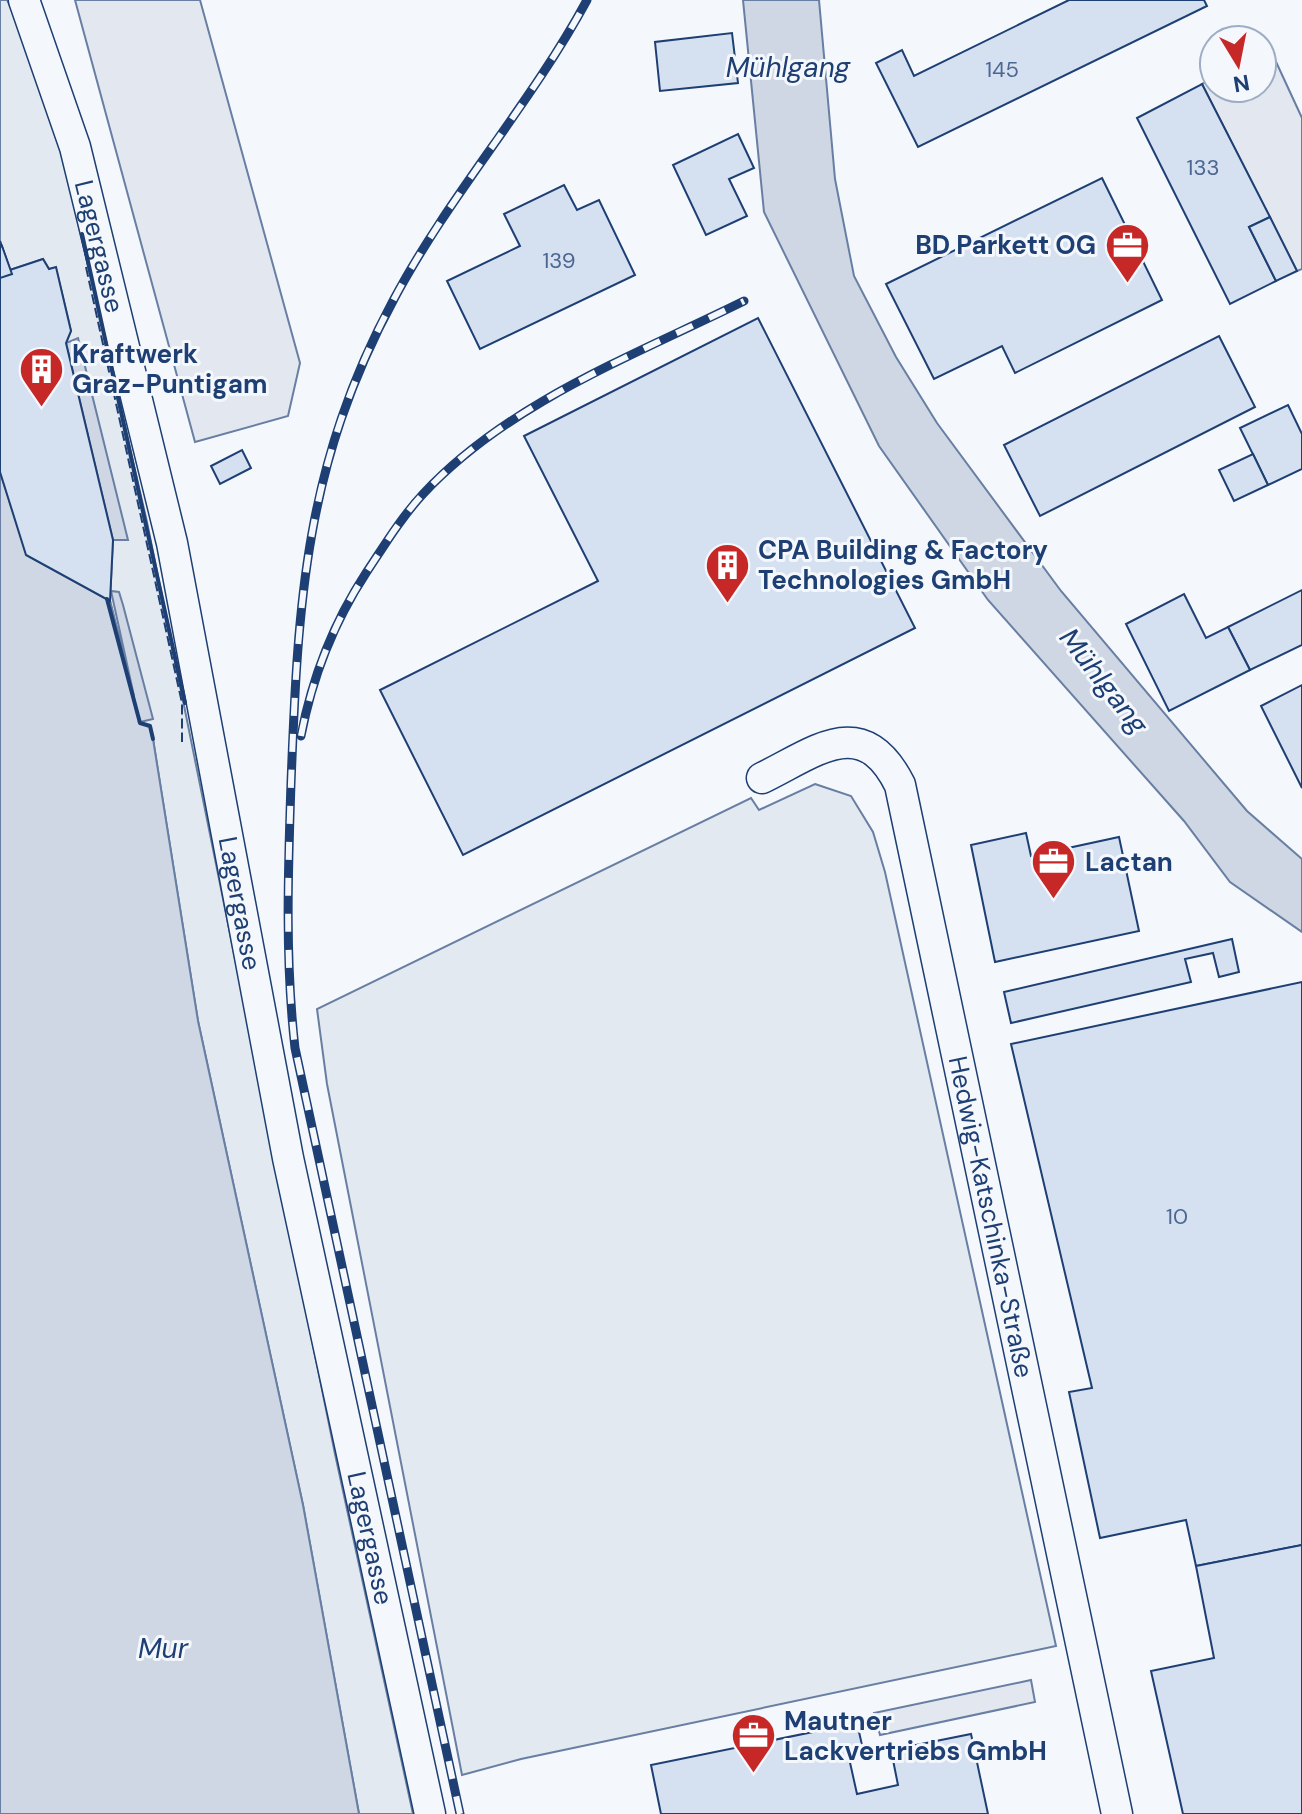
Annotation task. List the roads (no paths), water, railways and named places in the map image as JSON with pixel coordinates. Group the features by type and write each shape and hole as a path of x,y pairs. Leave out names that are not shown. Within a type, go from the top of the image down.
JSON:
{"street":[{"name":"Lagergasse","path":"24,0 75,147 172,543 288,1158 430,1814"},
{"name":"Hedwig-Katschinka-Straße","path":"762,778 830,744 860,743 887,758 900,785 1117,1814"}],"water":[{"name":"Mühlgang","path":"743,0 819,0 835,179 854,276 896,357 937,423 1061,591 1247,811 1302,859 1302,932 1230,882 1184,821 988,600 879,446 764,212"},
{"path":"78,338 128,540 113,540 66,343"},
{"name":"Mur","path":"0,472 27,555 110,601 134,696 111,591 119,592 123,605 153,719 140,722 150,726 153,739 198,1021 303,1505 359,1814 0,1814"}],"railway":[{"path":"460,1814 295,1048 288,883 298,654 303,593 324,477 341,419 364,360 416,260 541,76 587,0"},
{"path":"301,736 318,672 344,611 393,533 423,494 457,462 533,407 616,362 744,301"}],"place":[{"name":"BD Parkett OG","path":"1127,284"},
{"name":"Kraftwerk Graz-Puntigam","path":"41,408"},
{"name":"CPA Building & Factory Technologies GmbH","path":"727,604"},
{"name":"Lactan","path":"1054,901"},
{"name":"Mautner Lackvertriebs GmbH","path":"753,1775"}]}
